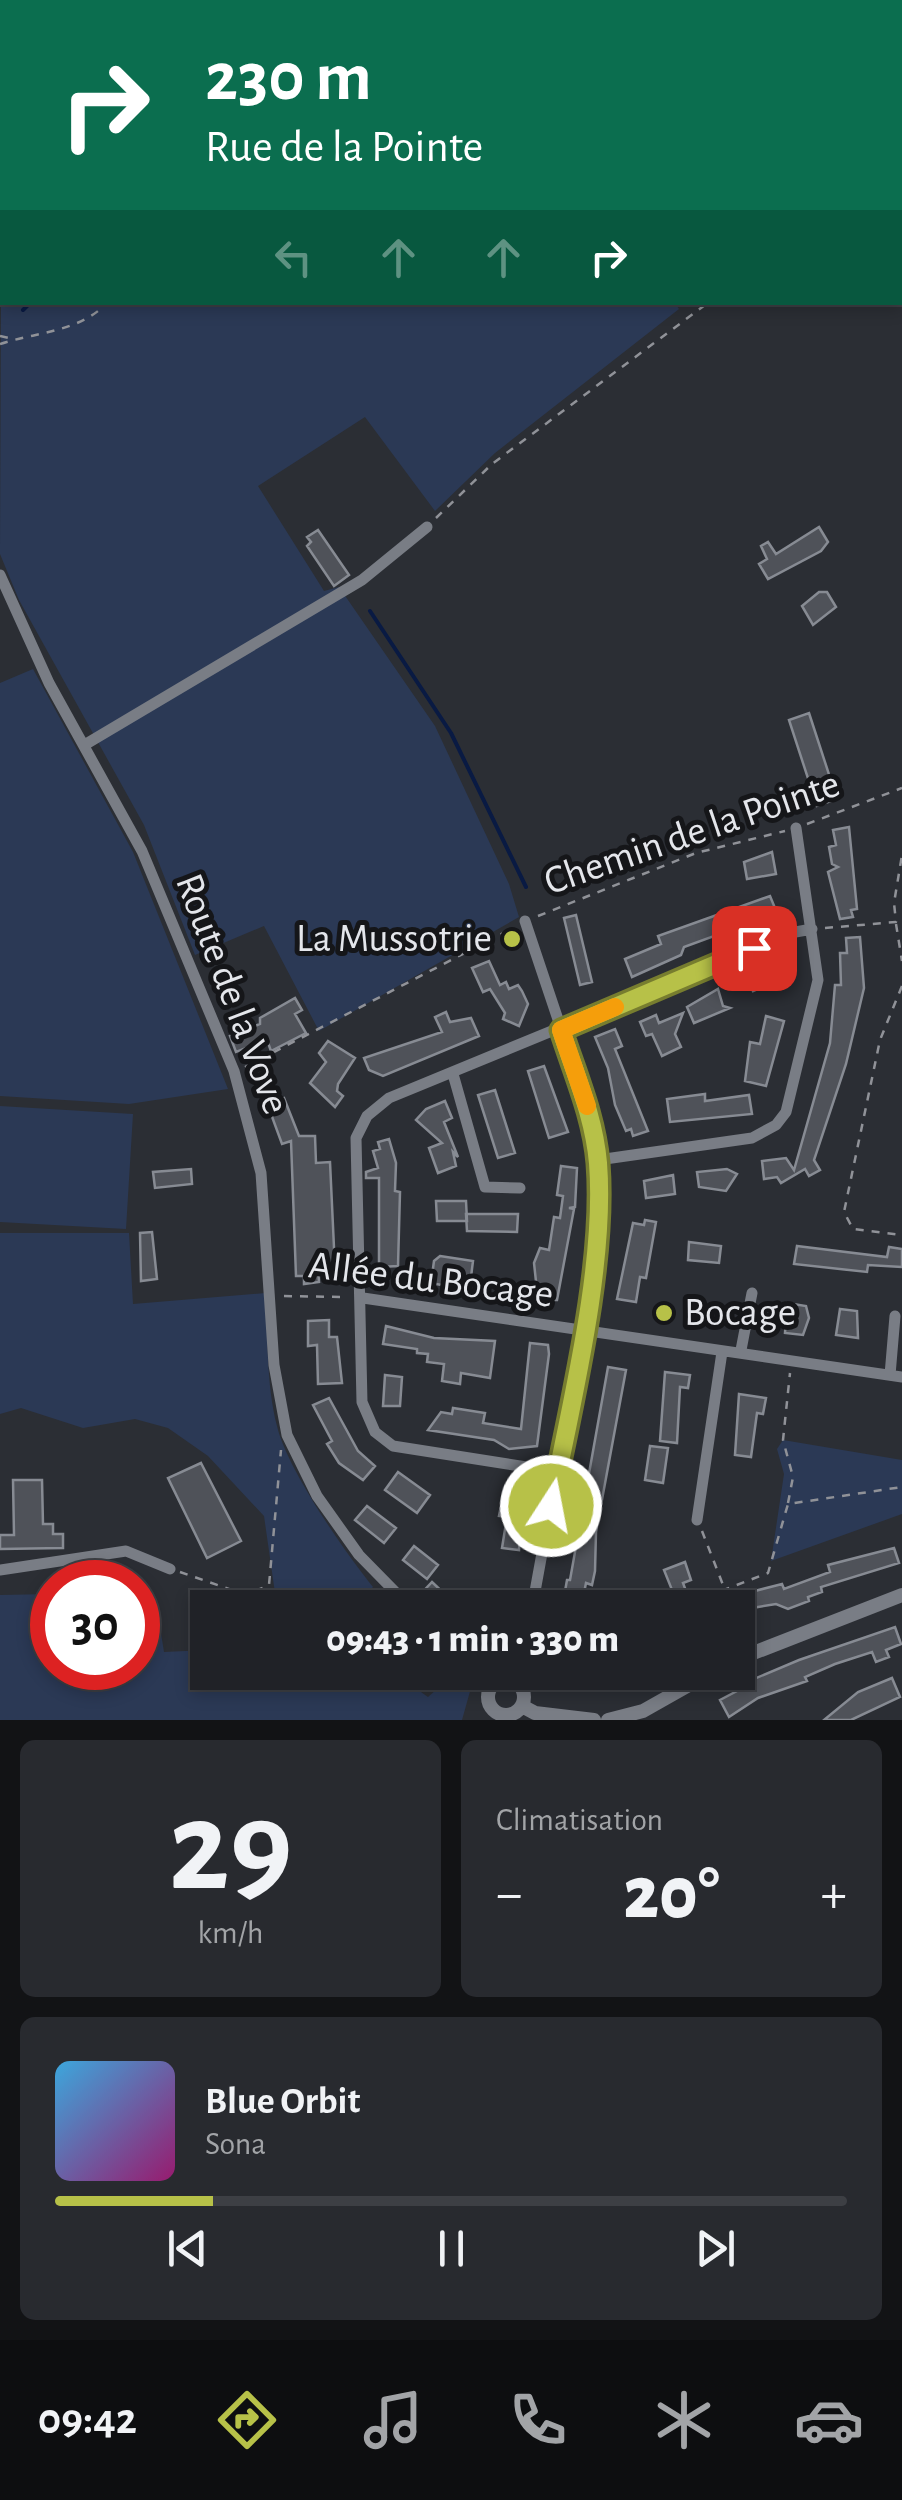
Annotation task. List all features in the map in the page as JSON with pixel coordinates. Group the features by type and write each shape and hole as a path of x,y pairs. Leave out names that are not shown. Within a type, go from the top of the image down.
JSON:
{"street":[{"path":"86,744 362,580 427,527"},
{"name":"Route de la Vove","path":"0,576 33,652 142,852 234,1071 261,1173 274,1366 287,1434 317,1496 359,1555 393,1590"},
{"path":"598,1160 752,1138 776,1124 786,1112 818,980 796,828"},
{"path":"525,921 590,1115 598,1160 598,1232 535,1590"},
{"path":"558,1472 392,1446 375,1432 362,1402 363,1298 356,1138 367,1116 389,1098 790,934 812,929"},
{"path":"453,1074 485,1188 520,1188"},
{"path":"741,1350 752,1293"},
{"name":"Allée du Bocage","path":"363,1298 722,1352 741,1350 896,1376"},
{"path":"895,1316 896,1376"},
{"path":"697,1520 722,1352"},
{"path":"0,1570 126,1551 170,1569"},
{"path":"755,1652 902,1594"},
{"path":"490,1690 487,1698 492,1716 507,1715 522,1706"},
{"path":"522,1690 522,1706"},
{"path":"608,1720 646,1716 685,1690"},
{"path":"522,1706 535,1713 594,1720"}],"path":[{"path":"0,344 65,328 105,305"},
{"path":"427,527 492,464 705,305"},
{"path":"0,336 14,339"},
{"name":"Chemin de la Pointe","path":"234,1071 264,1060 525,921 696,854 796,828 902,788"},
{"path":"902,855 894,903 902,960"},
{"path":"812,929 896,922"},
{"path":"902,986 880,1040 844,1212 852,1229 902,1235"},
{"name":"Allée du Bocage","path":"272,1296 363,1298"},
{"path":"697,1520 724,1589 768,1573 793,1477 783,1440 793,1359"},
{"path":"170,1569 246,1594 270,1586 278,1456 287,1434"},
{"path":"788,1504 902,1486"}],"shaded area":[{"path":"1,305 676,305 679,309 495,453 435,511 365,417 258,486 324,591 339,587 435,726 509,884 519,917 319,1031 264,926 195,955 144,825 19,600 0,554"},
{"path":"33,669 133,852 228,1089 129,1104 0,1096 0,683"},
{"path":"0,1106 133,1114 126,1229 0,1222"},
{"path":"0,1233 129,1233 133,1304 266,1293 269,1377 283,1444 304,1486 373,1587 275,1590 264,1516 208,1456 168,1428 135,1419 83,1428 21,1408 0,1414"},
{"path":"783,1440 902,1460 902,1514 771,1561 784,1474 777,1449"},
{"path":"30,1594 30,1690 160,1690 160,1627 164,1652 190,1651 190,1690 418,1690 428,1697 436,1690 470,1690 462,1720 0,1720 0,1595"}],"building":[{"path":"819,527 828,542 821,551 768,579 759,564 767,559 761,546 768,542 776,554"},
{"path":"318,530 349,575 334,586 307,546 311,542 307,537"},
{"path":"819,592 827,592 836,607 813,625 802,606"},
{"path":"809,713 837,799 817,806 789,720"},
{"path":"849,827 857,909 851,910 853,917 840,919 828,872 838,867 832,864 829,847 836,845 833,830"},
{"path":"772,852 776,874 747,879 744,862"},
{"path":"770,896 777,913 684,947 681,955 632,977 625,959 661,944 658,936"},
{"path":"576,915 592,982 580,985 564,918"},
{"path":"860,937 864,988 846,1064 814,1160 820,1170 809,1176 805,1169 781,1183 777,1177 764,1179 762,1161 786,1158 794,1170 830,1043 835,985 841,985 840,953 847,953 846,938"},
{"path":"489,961 500,985 506,982 509,989 518,985 528,1004 519,1026 503,1019 505,1013 490,989 483,992 472,968"},
{"path":"773,961 781,979 753,991 747,978 754,975 752,971"},
{"path":"718,989 723,1006 730,1008 694,1023 687,1007"},
{"path":"295,998 302,1010 295,1014 306,1033 271,1051 267,1040 236,1052 230,1036 260,1024 260,1018"},
{"path":"446,1012 450,1022 471,1018 479,1036 383,1076 369,1070 364,1058 442,1032 435,1017"},
{"path":"683,1013 675,1034 681,1047 662,1056 652,1034 646,1036 640,1022 656,1015 659,1023"},
{"path":"766,1016 784,1021 766,1086 745,1081 750,1042 760,1044"},
{"path":"615,1029 622,1046 615,1049 648,1131 633,1136 631,1129 626,1131 615,1105 608,1068 595,1037"},
{"path":"328,1041 355,1058 338,1084 337,1091 343,1096 335,1107 310,1083 326,1062 319,1053"},
{"path":"544,1066 568,1132 549,1138 528,1071"},
{"path":"495,1090 515,1153 498,1158 478,1095"},
{"path":"705,1094 705,1101 749,1095 752,1114 670,1122 667,1099"},
{"path":"284,1098 299,1136 315,1136 316,1163 330,1162 335,1269 318,1269 319,1282 304,1284 304,1276 296,1276 291,1141 282,1144 267,1103"},
{"path":"445,1101 452,1118 444,1122 458,1157 453,1152 456,1166 438,1173 429,1148 442,1143 416,1120 426,1109"},
{"path":"389,1139 396,1163 395,1191 400,1192 398,1266 379,1267 379,1178 366,1178 366,1172 378,1168 373,1151 380,1149 378,1142"},
{"path":"561,1166 577,1168 575,1207 569,1208 574,1209 557,1300 538,1300 534,1263 540,1248 549,1250 554,1217 560,1218 563,1196 557,1195"},
{"path":"191,1169 192,1184 155,1188 153,1172"},
{"path":"727,1169 737,1174 726,1191 699,1187 697,1172"},
{"path":"673,1175 675,1194 646,1198 644,1181"},
{"path":"436,1201 466,1201 467,1221 437,1221"},
{"path":"466,1214 518,1214 517,1232 467,1231"},
{"path":"645,1220 656,1222 646,1278 640,1277 636,1302 617,1299 633,1223 644,1225"},
{"path":"152,1232 157,1279 141,1281 140,1233"},
{"path":"689,1242 721,1246 719,1263 688,1260"},
{"path":"797,1246 887,1257 889,1247 902,1249 902,1267 868,1265 867,1272 794,1264"},
{"path":"440,1256 473,1261 471,1277 449,1274 447,1286 431,1283 434,1261"},
{"path":"787,1303 806,1306 809,1318 803,1335 785,1333"},
{"path":"840,1309 857,1311 858,1338 836,1335"},
{"path":"329,1320 329,1337 337,1337 342,1383 318,1384 317,1345 308,1346 308,1321"},
{"path":"386,1326 434,1338 495,1341 490,1378 461,1373 460,1384 442,1381 444,1364 427,1362 428,1354 417,1353 417,1349 383,1344"},
{"path":"530,1343 548,1345 549,1354 537,1446 509,1449 494,1440 428,1430 441,1412 452,1414 453,1408 485,1413 483,1423 521,1429"},
{"path":"608,1367 626,1370 596,1532 592,1585 586,1583 585,1590 565,1590"},
{"path":"665,1372 690,1375 688,1388 680,1387 677,1443 660,1441"},
{"path":"385,1375 402,1377 400,1406 383,1406"},
{"path":"739,1394 766,1398 763,1414 757,1413 751,1457 735,1455"},
{"path":"329,1398 358,1451 375,1466 363,1480 339,1463 327,1444 332,1441 313,1405"},
{"path":"650,1446 668,1448 663,1483 645,1480"},
{"path":"201,1463 241,1541 207,1558 168,1478"},
{"path":"398,1472 430,1495 417,1513 385,1490"},
{"path":"13,1480 42,1480 43,1524 53,1524 53,1534 63,1534 63,1548 0,1549 0,1535 14,1535"},
{"path":"505,1486 523,1489 519,1550 502,1548 507,1517 499,1516"},
{"path":"367,1506 396,1528 384,1543 355,1520"},
{"path":"414,1546 438,1565 427,1579 403,1560"},
{"path":"894,1548 899,1563 821,1587 822,1592 808,1597 809,1601 788,1609 776,1604 755,1608 755,1591 782,1584 784,1589 830,1572 828,1565"},
{"path":"685,1562 691,1580 683,1583 686,1590 672,1590 664,1570"},
{"path":"432,1582 440,1590 424,1590"},
{"path":"895,1627 901,1644 886,1650 889,1657 876,1662 872,1652 835,1664 805,1677 807,1681 758,1698 729,1717 720,1700 736,1690 755,1690 755,1679"},
{"path":"892,1678 900,1697 851,1720 824,1720 858,1692"}],"waterway":[{"path":"23,310 28,305"},
{"path":"370,611 451,733 526,887"}],"slow traffic":[{"path":"587,1106 561,1030 615,1007"}],"place":[{"name":"La Mussotrie","path":"512,939"},
{"name":"Bocage","path":"664,1313"}],"route":[{"path":"551,1506 584,1323 599,1200 598,1160 590,1115 561,1030 754,948"}]}
